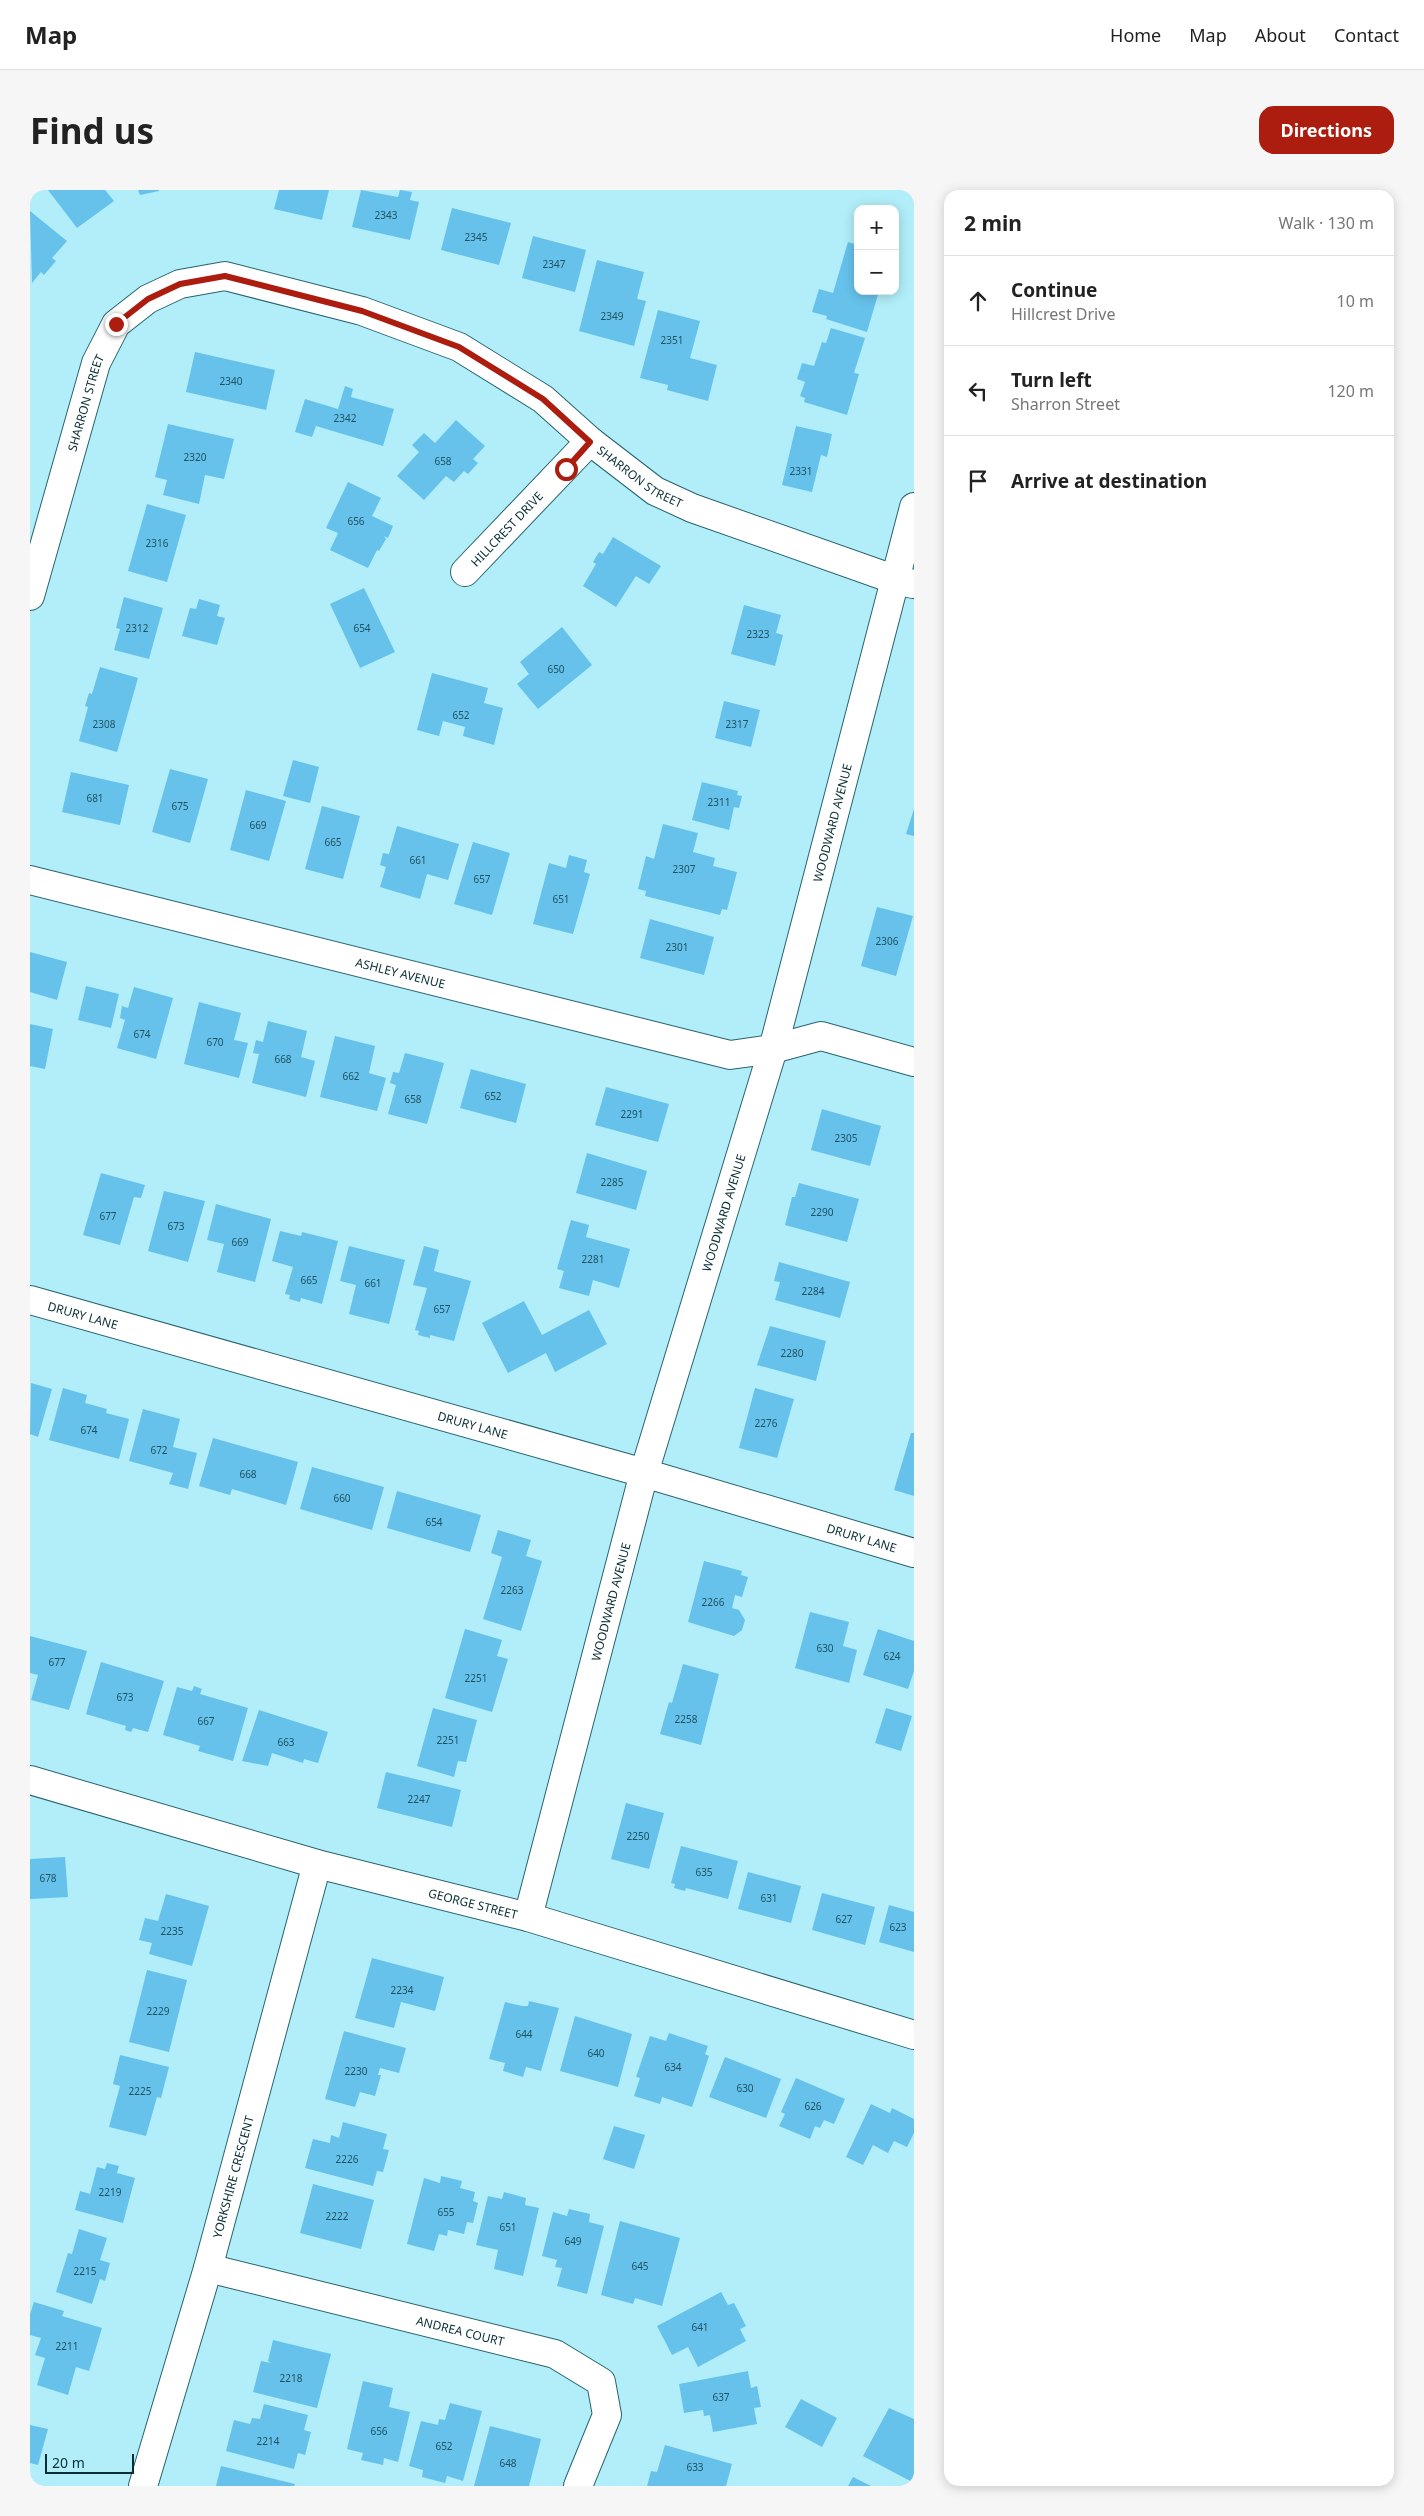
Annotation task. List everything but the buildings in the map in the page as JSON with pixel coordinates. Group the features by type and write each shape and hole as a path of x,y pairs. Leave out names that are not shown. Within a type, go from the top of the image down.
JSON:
{"street":[{"name":"SHARRON STREET","path":"30,596 96,363 116,324 148,299 180,284 225,276 362,311 459,347 543,399 590,442 655,491 905,582"},
{"name":"HILLCREST DRIVE","path":"465,572 590,442"},
{"name":"WOODWARD AVENUE","path":"528,1917 644,1473 773,1049 905,582 914,507"},
{"name":"ASHLEY AVENUE","path":"30,880 730,1055 773,1049 821,1036 914,1062"},
{"name":"DRURY LANE","path":"30,1300 644,1473 914,1553"},
{"name":"GEORGE STREET","path":"30,1780 317,1864 528,1917 914,2035"},
{"name":"YORKSHIRE CRESCENT","path":"142,2486 208,2268 317,1864"},
{"name":"ANDREA COURT","path":"208,2268 554,2354 601,2382 607,2415 578,2486"}],"route":[{"path":"116,324 148,299 180,284 225,276 362,311 459,347 543,399 590,442 566,469"}]}
